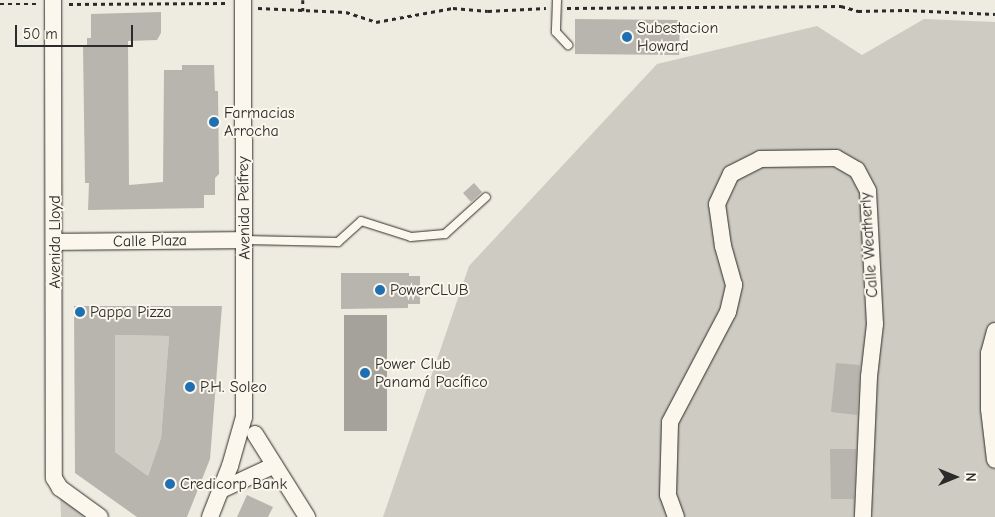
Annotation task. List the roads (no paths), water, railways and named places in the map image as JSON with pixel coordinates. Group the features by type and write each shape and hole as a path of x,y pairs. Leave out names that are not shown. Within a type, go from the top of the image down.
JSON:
{"street":[{"name":"Avenida Lloyd","path":"53,2 56,483 100,517"},
{"name":"Avenida Pelfrey","path":"210,517 221,490 244,417 245,240 242,2"},
{"name":"Calle Weatherly","path":"676,517 668,495 670,422 728,312 734,285 723,246 717,204 731,174 760,159 836,158 857,170 868,191 875,324 869,377 863,517"},
{"name":"Calle Plaza","path":"55,242 245,240"},
{"path":"995,332 989,353 989,409 995,460"},
{"path":"255,434 273,466 307,517"},
{"path":"221,490 273,466"}],"lane":[{"path":"557,4 556,32 568,45"},
{"path":"245,240 338,242 361,221 411,237 445,234 486,196"}],"place":[{"name":"Subestacion Howard","path":"627,37"},
{"name":"Farmacias Arrocha","path":"214,122"},
{"name":"PowerCLUB","path":"380,290"},
{"name":"Pappa Pizza","path":"80,312"},
{"name":"Power Club Panamá Pacífico","path":"365,373"},
{"name":"P.H. Soleo","path":"190,387"},
{"name":"Credicorp Bank","path":"170,484"}]}
